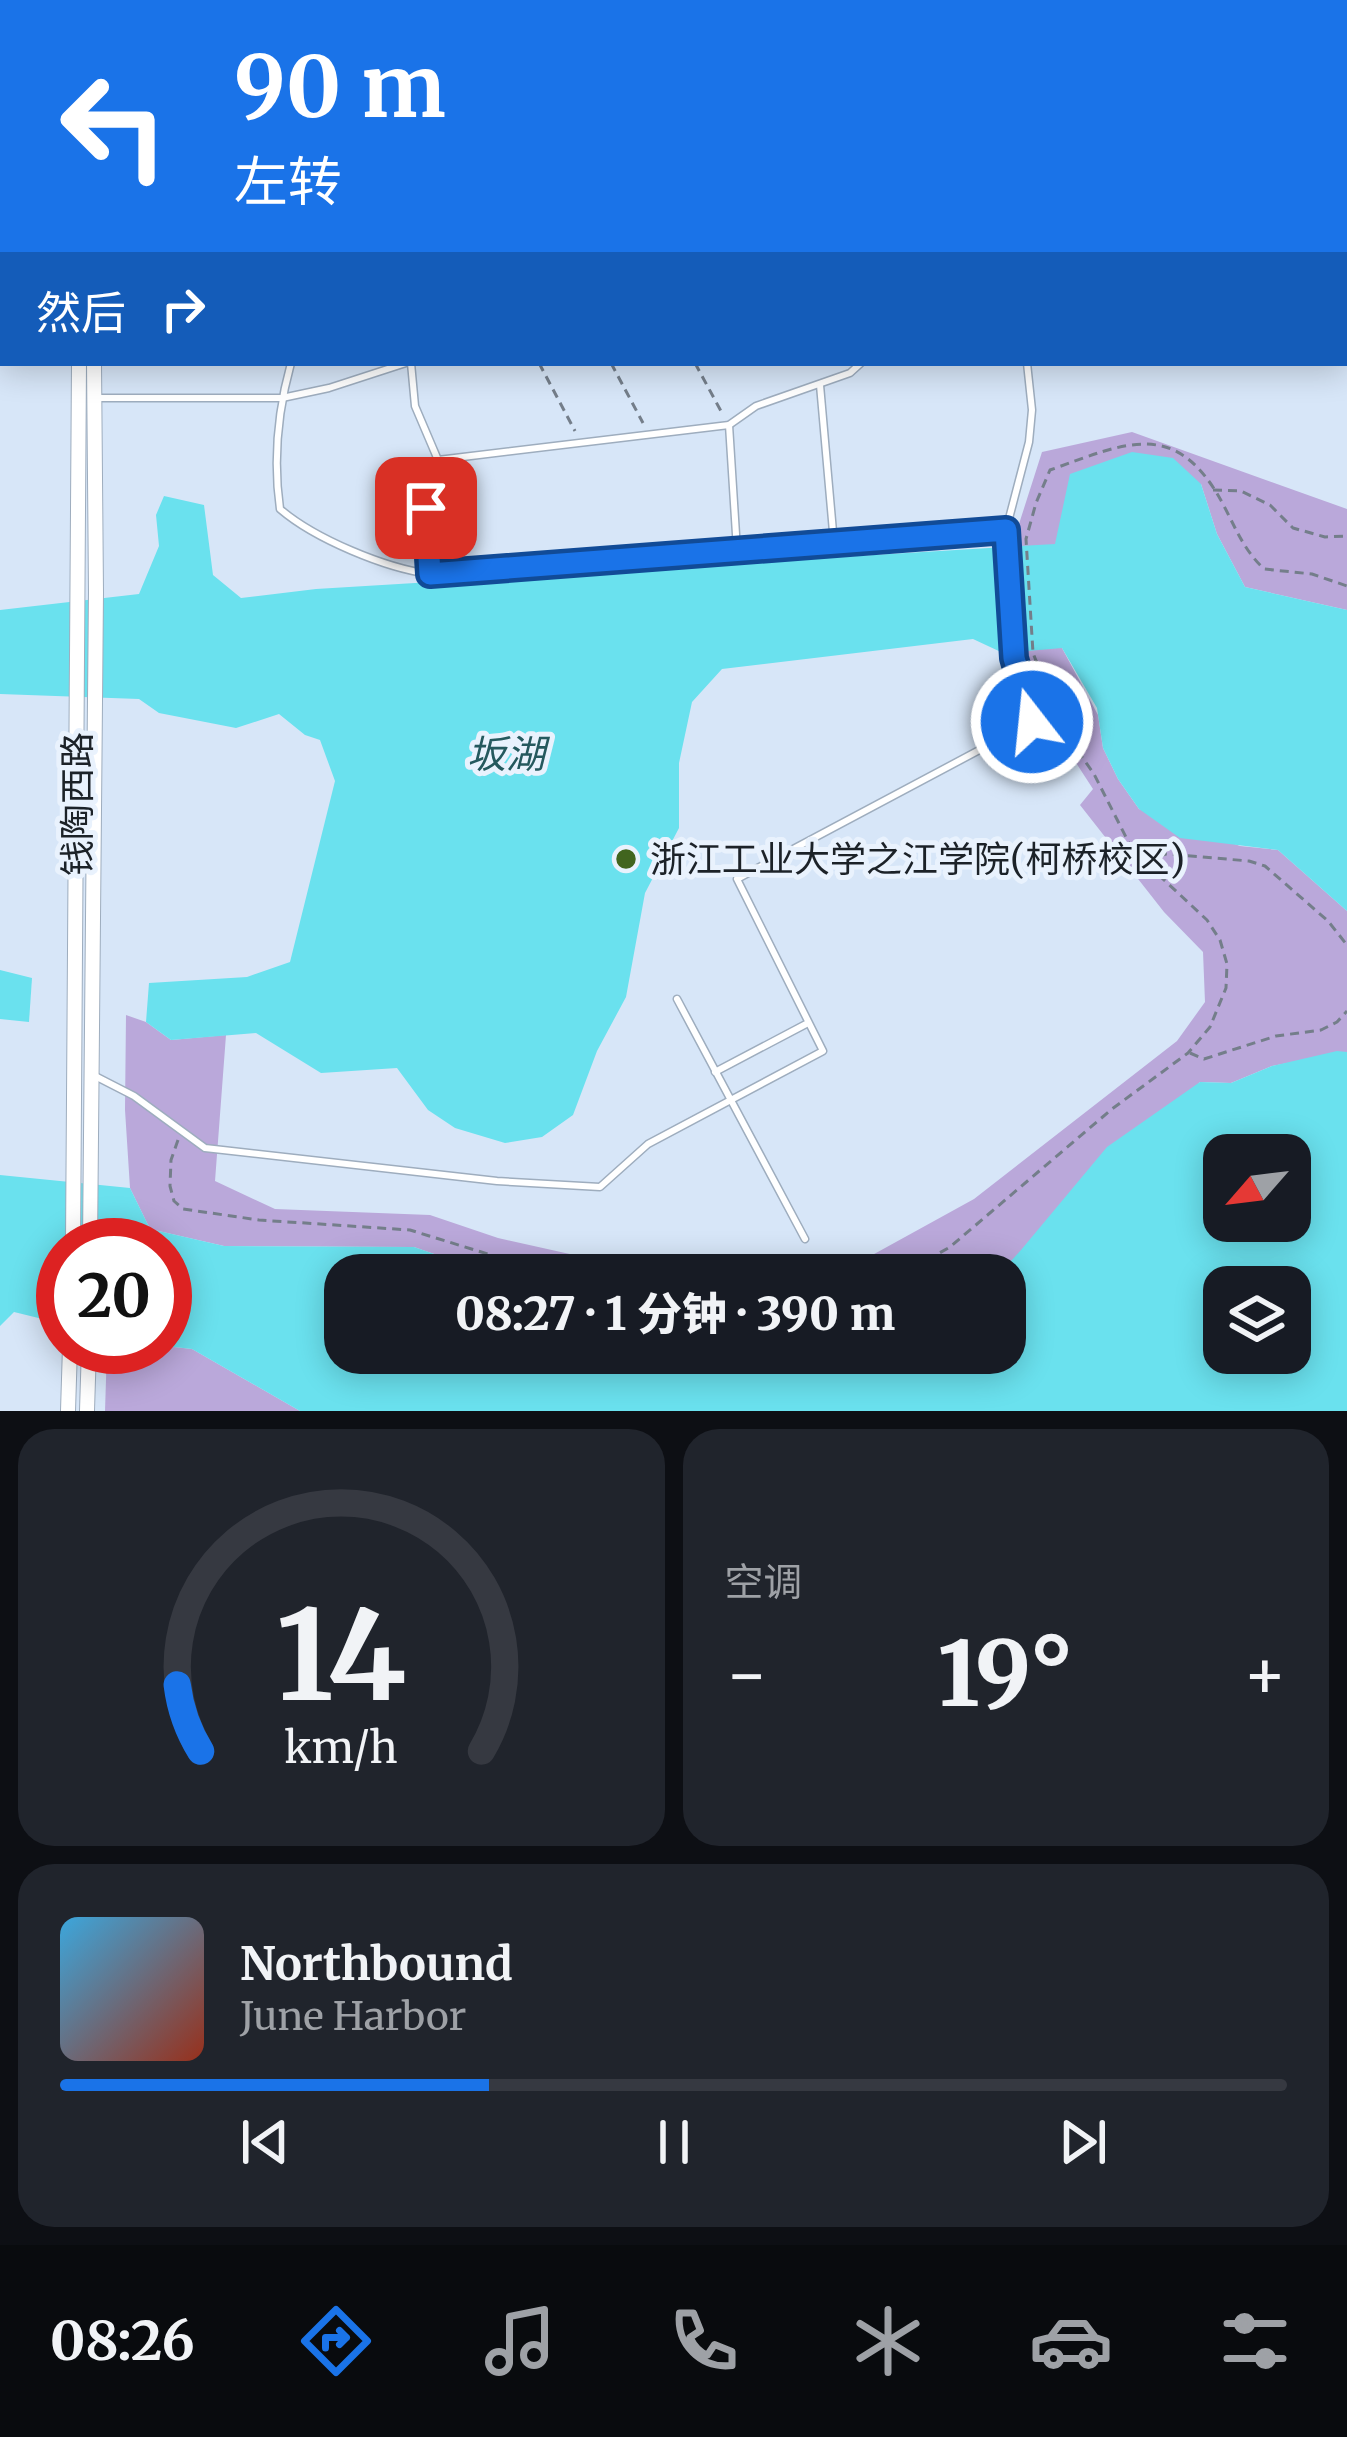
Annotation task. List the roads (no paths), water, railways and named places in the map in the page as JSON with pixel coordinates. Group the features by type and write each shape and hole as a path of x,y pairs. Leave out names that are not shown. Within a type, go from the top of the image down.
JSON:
{"street":[{"name":"钱陶西路","path":"76,1218 92,1075 96,592 87,398 80,366"},
{"name":"钱陶西路","path":"84,1132 77,703 87,398 93,366"},
{"path":"84,1132 89,1218"},
{"path":"68,1411 69,1374"},
{"path":"88,1374 88,1411"}],"lane":[{"path":"290,366 282,398 275,478 280,509 303,529 410,571 430,574 1006,530"},
{"path":"87,398 282,398 399,366"},
{"path":"409,366 416,406 438,460"},
{"path":"430,574 424,475 438,460 729,425 757,406 850,373 858,366"},
{"path":"1027,366 1032,410 1029,442 1006,530 1014,658 1032,722 1051,754"},
{"path":"820,384 833,543"},
{"path":"729,425 737,550"},
{"path":"92,1075 134,1096 205,1148 496,1181 600,1187 648,1144 823,1051 736,879 1032,722"},
{"path":"676,999 805,1239"},
{"path":"715,1072 809,1022"}],"water":[{"name":"坂湖","path":"1132,452 1173,458 1201,484 1217,534 1245,587 1347,610 1347,911 1278,850 1180,838 1139,809 1103,748 1097,708 1062,648 1003,653 973,639 722,669 692,702 679,763 679,828 645,893 626,997 597,1051 573,1115 542,1137 505,1143 455,1128 428,1110 397,1068 321,1073 256,1033 171,1040 146,1022 149,983 247,977 290,962 335,781 320,740 305,735 279,714 236,728 159,713 139,699 0,694 0,610 139,594 159,546 156,515 164,496 204,505 213,575 241,598 316,589 1055,544 1070,474"},
{"path":"0,970 32,978 29,1022 0,1019"},
{"path":"1347,1052 1347,1411 300,1411 192,1349 192,1239 224,1246 414,1247 434,1254 324,1254 324,1374 1026,1374 1026,1254 1017,1254 1107,1147 1200,1082 1231,1083 1272,1066"},
{"path":"0,1175 130,1188 145,1218 36,1218 36,1317 14,1312 0,1326"}],"place":[{"name":"浙江工业大学之江学院(柯桥校区)","path":"626,859"}]}
